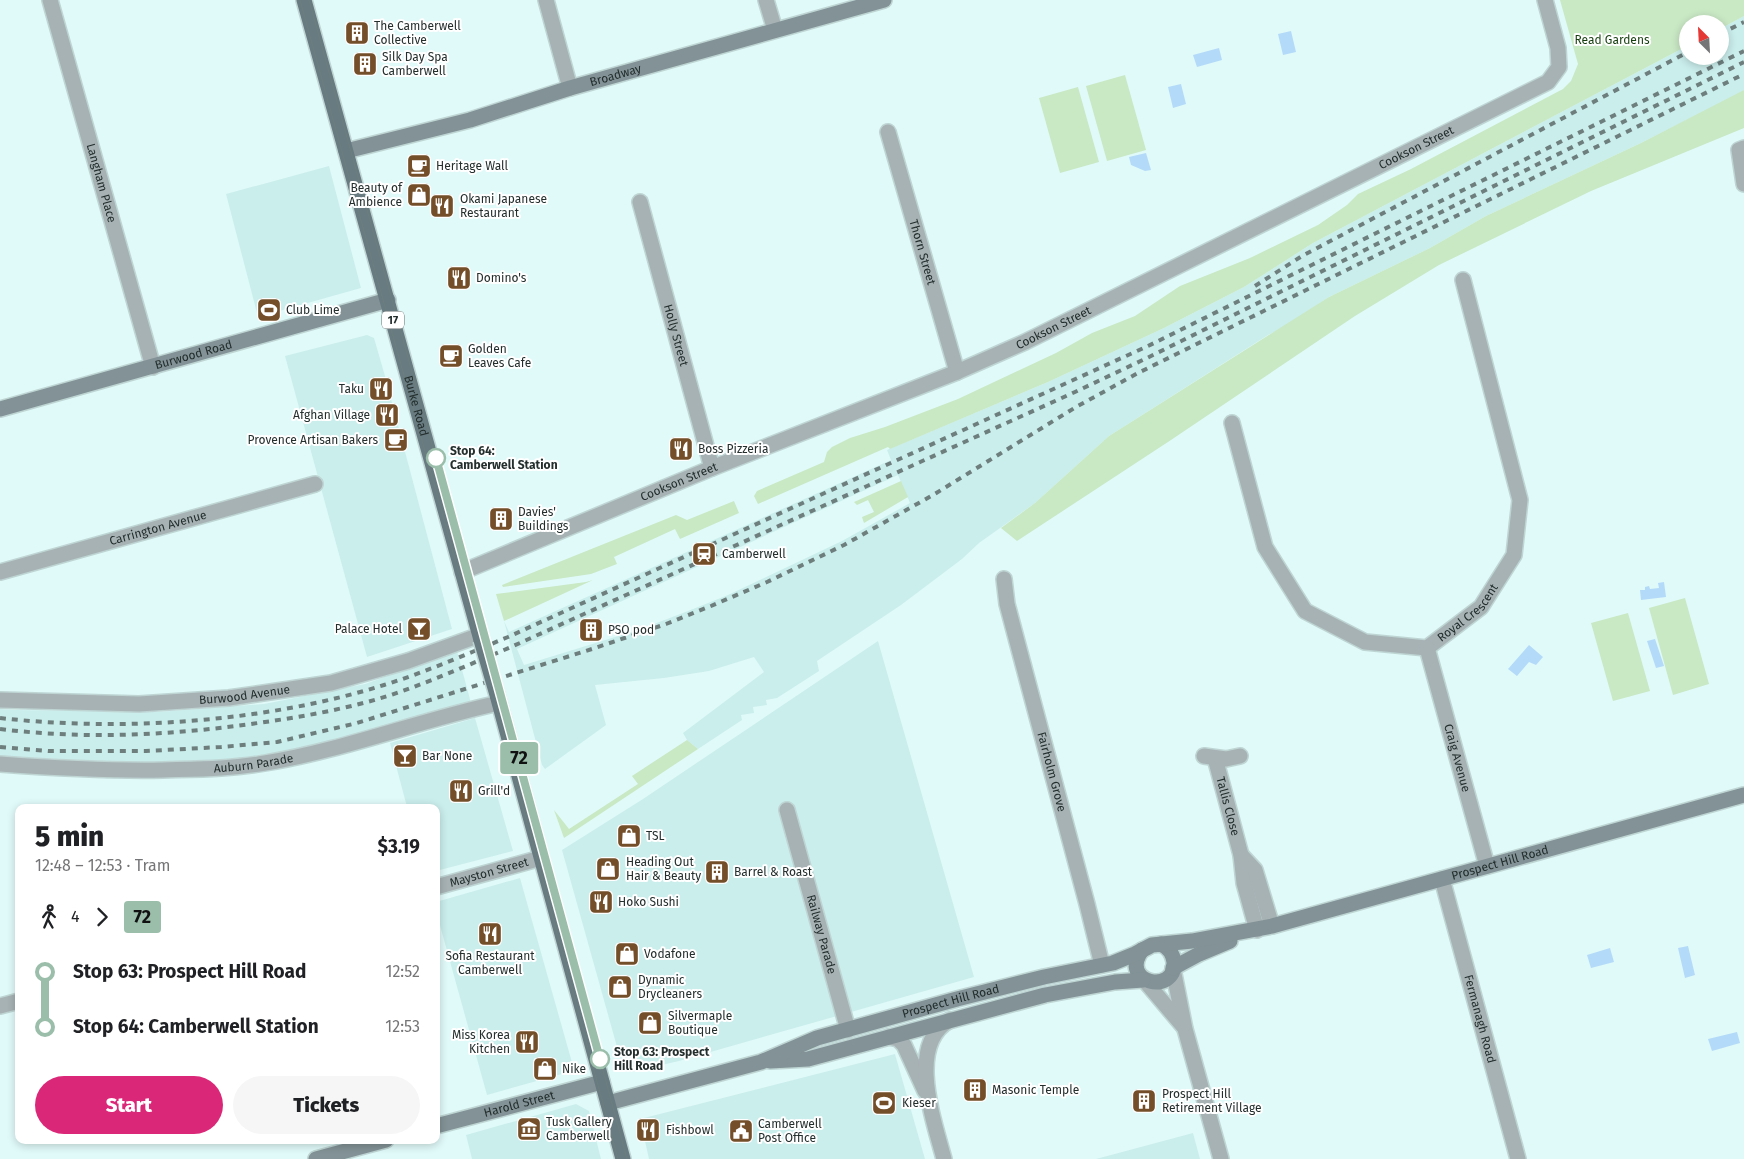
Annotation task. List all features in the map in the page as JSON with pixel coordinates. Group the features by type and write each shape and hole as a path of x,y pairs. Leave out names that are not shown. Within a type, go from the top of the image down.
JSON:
{"main road":[{"name":"Burke Road","path":"304,0 481,637 623,1159"},
{"name":"Broadway","path":"346,151 470,120 570,88 884,0"},
{"name":"Burwood Road","path":"0,409 388,300"},
{"name":"Prospect Hill Road","path":"1161,944 1185,942 1272,926 1744,796"},
{"name":"Prospect Hill Road","path":"1173,968 1199,954 1256,930"},
{"path":"1161,944 1167,948 1172,955 1173,968 1169,976 1163,980 1152,982 1144,980 1136,966 1138,956 1142,950 1148,946 1161,944"},
{"name":"Prospect Hill Road","path":"608,1103 761,1062 808,1042 974,994 1058,974 1102,966 1142,950"},
{"path":"1102,966 1106,978 1115,982"},
{"path":"1058,974 1061,992"},
{"name":"Prospect Hill Road","path":"761,1062 808,1059 1018,1002 1115,982 1144,980"},
{"path":"1013,985 1018,1002"},
{"path":"974,994 980,1012"},
{"path":"880,1021 909,1022 914,1023 920,1028"},
{"path":"848,1030 853,1047"},
{"name":"Harold Street","path":"440,1125 602,1082"},
{"path":"316,1159 371,1144"}],"street":[{"name":"Langham Place","path":"50,0 153,367"},
{"path":"546,0 570,88"},
{"path":"766,0 775,30"},
{"name":"Cookson Street","path":"462,572 712,468 957,372 1024,342 1548,82 1559,67 1558,48 1545,0"},
{"name":"Thorn Street","path":"888,132 957,372"},
{"path":"1744,148 1739,150 1744,184"},
{"name":"Holly Street","path":"640,202 712,468"},
{"name":"Royal Crescent","path":"1232,423 1265,547 1305,611 1365,642 1427,648 1481,607 1514,555 1520,500 1463,280"},
{"name":"Carrington Avenue","path":"0,572 315,484"},
{"name":"Fairholm Grove","path":"1004,579 1007,604 1102,966"},
{"name":"Burwood Avenue","path":"0,700 139,704 229,698 331,683 408,661 481,637"},
{"name":"Craig Avenue","path":"1427,648 1487,866"},
{"name":"Auburn Parade","path":"0,764 65,769 122,770 189,770 245,766 329,749 498,699"},
{"name":"Tallis Close","path":"1240,756 1226,758 1209,757 1241,855 1243,878 1256,930"},
{"name":"Railway Parade","path":"788,810 848,1030"},
{"name":"Tallis Close","path":"1241,855 1255,870 1272,926"},
{"name":"Mayston Street","path":"440,886 541,858"},
{"name":"Fermanagh Road","path":"1442,879 1518,1159"},
{"path":"1173,968 1186,1029 1220,1159"},
{"path":"1144,980 1186,1029"},
{"path":"0,1006 15,1001"},
{"path":"927,1056 929,1044 936,1032 950,1020"},
{"path":"920,1028 926,1041 927,1082 930,1104 944,1159"},
{"path":"889,1037 898,1040 906,1048 930,1104"}],"shaded area":[{"path":"1744,16 1744,90 1742,92 1641,143 1486,216 1430,248 1329,297 1268,335 1109,436 1035,503 979,543 962,559 901,605 817,661 819,671 777,698 766,700 767,705 753,707 754,713 741,715 742,720 698,749 687,740 683,733 764,672 754,657 709,671 595,685 606,725 545,769 542,765 504,621 509,632 891,460 887,450 1048,382 1164,328 1244,287 1313,243 1679,50 1679,65 1729,65 1729,24","holes":["898,475 910,503 842,541 728,595 641,629 524,665 517,649"]},
{"path":"1291,31 1296,52 1283,55 1278,34"},
{"path":"1219,48 1222,60 1197,67 1193,55"},
{"path":"1181,84 1186,104 1173,108 1168,87"},
{"path":"1146,153 1151,170 1145,171 1131,165 1129,157"},
{"path":"329,166 361,288 258,317 226,194"},
{"path":"367,335 374,338 385,376 452,629 367,657 285,356"},
{"path":"1664,582 1666,597 1641,600 1640,590 1645,590 1645,587 1649,586 1650,589 1659,588 1658,583"},
{"path":"1655,639 1664,666 1656,668 1647,641"},
{"path":"878,641 974,977 679,1061 631,1072 625,1068 619,1054 562,850 643,799"},
{"path":"1529,645 1543,657 1536,665 1529,662 1517,676 1508,669"},
{"path":"457,651 471,703 309,747 231,760 182,763 0,756 0,709 158,712 264,704 365,684"},
{"path":"475,718 513,851 440,870 440,804 406,804 390,743"},
{"path":"520,878 573,1066 569,1072 487,1095 440,925 440,901"},
{"path":"1688,946 1695,975 1685,978 1678,948"},
{"path":"1610,948 1614,962 1591,968 1587,955"},
{"path":"1737,1032 1740,1043 1712,1051 1708,1039"},
{"path":"895,1054 925,1159 649,1159 640,1119"},
{"path":"576,1104 589,1111 601,1159 472,1159 466,1135"},
{"path":"1193,1133 1200,1159 1096,1159"}],"green space":[{"name":"Read Gardens","path":"1560,0 1744,0 1744,16 1729,24 1729,15 1679,15 1679,50 1313,243 1244,287 1164,328 1048,382 890,449 888,447 758,504 754,496 757,491 824,462 827,452 832,447 850,438 885,427 958,399 1056,353 1092,333 1135,316 1180,286 1250,258 1318,225 1347,205 1358,194 1411,169 1563,89 1571,81 1578,64"},
{"path":"1125,75 1146,150 1107,161 1086,86"},
{"path":"1078,87 1099,162 1060,173 1039,98"},
{"path":"1744,90 1744,128 1591,191 1439,265 1355,316 1017,541 1001,528 1035,503 1109,436 1329,297 1430,248 1486,216 1641,143"},
{"path":"901,481 908,497 864,523 862,517 874,512 868,500 857,505 854,502"},
{"path":"734,501 739,513 680,539 675,529 614,557 617,564 591,574 503,587 502,585 676,515 687,520"},
{"path":"593,580 504,621 496,594 586,582"},
{"path":"1685,598 1709,684 1673,695 1649,608"},
{"path":"1628,613 1650,691 1613,701 1591,623"},
{"path":"687,740 698,749 564,838 554,810 569,829 638,784 632,776"}],"tram line":[{"path":"300,0 495,704 618,1159"},
{"path":"309,0 501,694 627,1159"},
{"name":"72","path":"436,458 600,1059"}],"railway":[{"path":"1729,30 1744,22"},
{"path":"0,718 95,724 194,721 292,708 339,698 431,669 508,637 1148,346 1744,51"},
{"path":"1255,286 1302,256 1679,57"},
{"path":"0,729 100,735 199,730 265,722 328,711 376,700 421,684 511,647 1075,392 1744,62"},
{"path":"0,747 49,751 146,751 277,742 357,723 666,624 767,582 844,545 933,495 1076,407 1138,373 1744,74"}],"place":[{"name":"The Camberwell Collective","path":"357,33"},
{"name":"Silk Day Spa Camberwell","path":"365,64"},
{"name":"Heritage Wall","path":"419,166"},
{"name":"Beauty of Ambience","path":"419,195"},
{"name":"Okami Japanese Restaurant","path":"442,206"},
{"name":"Domino's","path":"459,278"},
{"name":"Club Lime","path":"269,310"},
{"name":"Golden Leaves Cafe","path":"451,356"},
{"name":"Taku","path":"381,389"},
{"name":"Afghan Village","path":"387,415"},
{"name":"Provence Artisan Bakers","path":"396,440"},
{"name":"Boss Pizzeria","path":"681,449"},
{"name":"Stop 64: Camberwell Station","path":"436,458"},
{"name":"Davies' Buildings","path":"501,519"},
{"name":"Camberwell","path":"704,554"},
{"name":"Palace Hotel","path":"419,629"},
{"name":"PSO pod","path":"591,630"},
{"name":"Bar None","path":"405,756"},
{"name":"Grill'd","path":"461,791"},
{"name":"TSL","path":"629,836"},
{"name":"Heading Out Hair & Beauty","path":"608,869"},
{"name":"Barrel & Roast","path":"717,872"},
{"name":"Hoko Sushi","path":"601,902"},
{"name":"Sofia Restaurant Camberwell","path":"490,934"},
{"name":"Vodafone","path":"627,954"},
{"name":"Dynamic Drycleaners","path":"620,987"},
{"name":"Silvermaple Boutique","path":"650,1023"},
{"name":"Miss Korea Kitchen","path":"527,1042"},
{"name":"Stop 63: Prospect Hill Road","path":"600,1059"},
{"name":"Nike","path":"545,1069"},
{"name":"Masonic Temple","path":"975,1090"},
{"name":"Prospect Hill Retirement Village","path":"1144,1101"},
{"name":"Kieser","path":"884,1103"},
{"name":"Tusk Gallery Camberwell","path":"529,1129"},
{"name":"Fishbowl","path":"648,1130"},
{"name":"Camberwell Post Office","path":"741,1131"}]}
